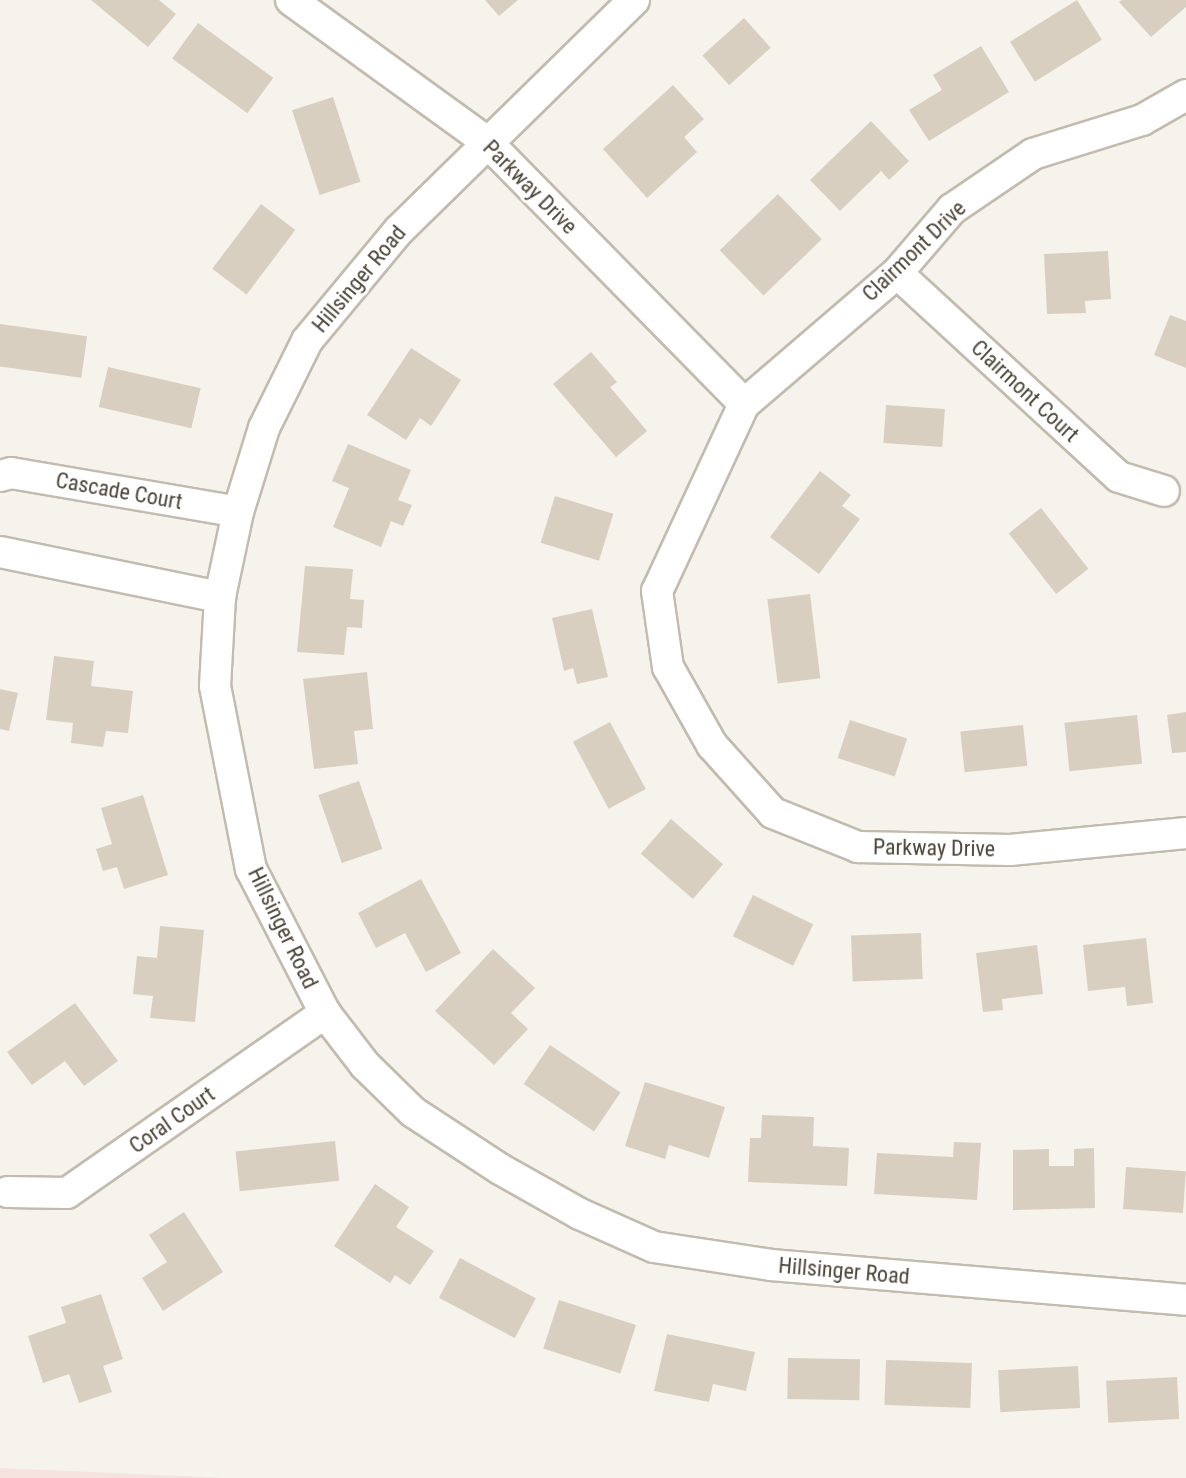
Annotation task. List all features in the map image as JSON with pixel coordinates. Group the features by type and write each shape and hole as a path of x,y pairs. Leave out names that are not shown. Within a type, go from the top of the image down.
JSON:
{"street":[{"name":"Parkway Drive","path":"291,0 486,141 744,404"},
{"name":"Hillsinger Road","path":"634,0 486,141 399,230 307,341 264,428 238,512 220,597 215,686 251,869 325,1013 365,1065 413,1112 500,1169 580,1214 654,1247 771,1265 1186,1300"},
{"name":"Clairmont Drive","path":"704,485 744,404 897,273 952,209 1033,154 1142,120 1186,95"},
{"name":"Clairmont Court","path":"897,273 1119,477 1164,491"},
{"name":"Cascade Court","path":"0,476 11,473 238,512"},
{"name":"Parkway Drive","path":"704,485 657,591 668,667 712,745 773,813 858,847 1010,850 1186,833"},
{"path":"0,552 220,597"},
{"name":"Coral Court","path":"8,1192 67,1193 325,1013"}],"shaded area":[{"path":"0,1468 227,1478 0,1478"}],"building":[{"path":"91,0 159,0 176,14 148,47"},
{"path":"485,0 518,0 499,16"},
{"path":"1077,0 1102,40 1035,82 1010,42"},
{"path":"1186,0 1186,7 1151,37 1119,2"},
{"path":"744,18 771,48 729,85 702,55"},
{"path":"198,23 273,78 247,113 172,59"},
{"path":"981,46 1009,92 929,141 909,110 942,90 933,75"},
{"path":"673,85 704,119 684,137 697,152 647,198 603,149"},
{"path":"333,97 361,182 320,195 292,110"},
{"path":"871,121 909,161 889,180 881,171 840,211 810,180"},
{"path":"778,194 822,239 763,296 720,250"},
{"path":"261,204 295,230 247,295 212,269"},
{"path":"1108,251 1111,299 1085,301 1086,313 1047,314 1044,254"},
{"path":"1170,315 1186,321 1186,368 1154,355"},
{"path":"0,324 87,336 81,378 0,366"},
{"path":"411,348 461,380 431,426 420,418 406,440 367,415"},
{"path":"591,352 617,382 610,387 647,431 616,457 553,384"},
{"path":"108,367 201,388 191,428 99,407"},
{"path":"886,405 945,409 942,447 883,443"},
{"path":"348,444 411,470 398,500 412,505 403,526 391,521 381,547 333,527 349,488 332,481"},
{"path":"820,471 851,495 842,506 860,519 819,574 770,537"},
{"path":"555,496 613,514 599,561 541,543"},
{"path":"1041,508 1088,569 1056,594 1009,533"},
{"path":"305,566 353,569 350,599 364,600 362,628 347,627 344,655 297,652"},
{"path":"810,594 820,678 778,684 767,599"},
{"path":"592,609 608,677 577,684 573,668 564,671 552,618"},
{"path":"54,656 94,661 91,686 133,691 128,733 106,731 103,747 71,743 73,723 46,720"},
{"path":"367,672 373,729 354,731 358,764 314,769 303,679"},
{"path":"0,689 18,693 9,731 0,729"},
{"path":"1186,712 1186,752 1172,753 1167,715"},
{"path":"1137,715 1142,764 1070,771 1064,723"},
{"path":"850,720 907,739 895,777 838,758"},
{"path":"610,722 646,789 609,809 573,742"},
{"path":"1023,725 1027,766 965,772 960,732"},
{"path":"359,781 382,849 342,863 318,795"},
{"path":"143,795 168,875 124,889 117,867 103,871 96,849 112,844 101,808"},
{"path":"671,819 723,864 693,899 641,854"},
{"path":"421,879 461,953 426,972 405,933 376,948 358,913"},
{"path":"753,895 813,924 793,966 733,936"},
{"path":"160,926 204,930 195,1022 150,1018 153,996 133,994 137,956 157,958"},
{"path":"921,933 923,979 853,981 851,935"},
{"path":"1146,938 1153,1003 1127,1006 1125,987 1088,991 1083,945"},
{"path":"1037,945 1043,994 1002,999 1003,1010 983,1012 976,953"},
{"path":"493,949 535,988 511,1013 528,1029 494,1065 435,1011"},
{"path":"75,1003 118,1061 84,1086 65,1061 32,1085 7,1052"},
{"path":"550,1045 620,1093 594,1131 524,1084"},
{"path":"645,1082 725,1107 709,1158 669,1145 665,1159 625,1146"},
{"path":"762,1115 814,1117 813,1146 849,1148 847,1186 748,1182 750,1138 761,1138"},
{"path":"335,1141 339,1181 240,1191 236,1151"},
{"path":"954,1142 981,1143 977,1200 874,1194 877,1153 953,1157"},
{"path":"1094,1148 1095,1208 1013,1210 1013,1150 1049,1149 1049,1166 1074,1166 1074,1149"},
{"path":"1126,1167 1186,1171 1183,1213 1123,1209"},
{"path":"375,1184 409,1207 396,1227 434,1251 410,1285 395,1275 390,1283 334,1246"},
{"path":"184,1212 223,1272 163,1311 142,1278 167,1262 149,1235"},
{"path":"460,1258 536,1298 515,1338 439,1298"},
{"path":"101,1294 123,1359 103,1366 112,1392 79,1403 69,1374 43,1383 28,1336 66,1323 61,1307"},
{"path":"559,1300 636,1325 620,1374 543,1349"},
{"path":"667,1334 755,1352 746,1391 713,1384 709,1402 654,1391"},
{"path":"788,1358 860,1359 859,1400 787,1399"},
{"path":"886,1360 972,1363 970,1408 884,1405"},
{"path":"1078,1366 1080,1408 1000,1412 998,1370"},
{"path":"1177,1377 1179,1419 1108,1423 1106,1381"}]}
